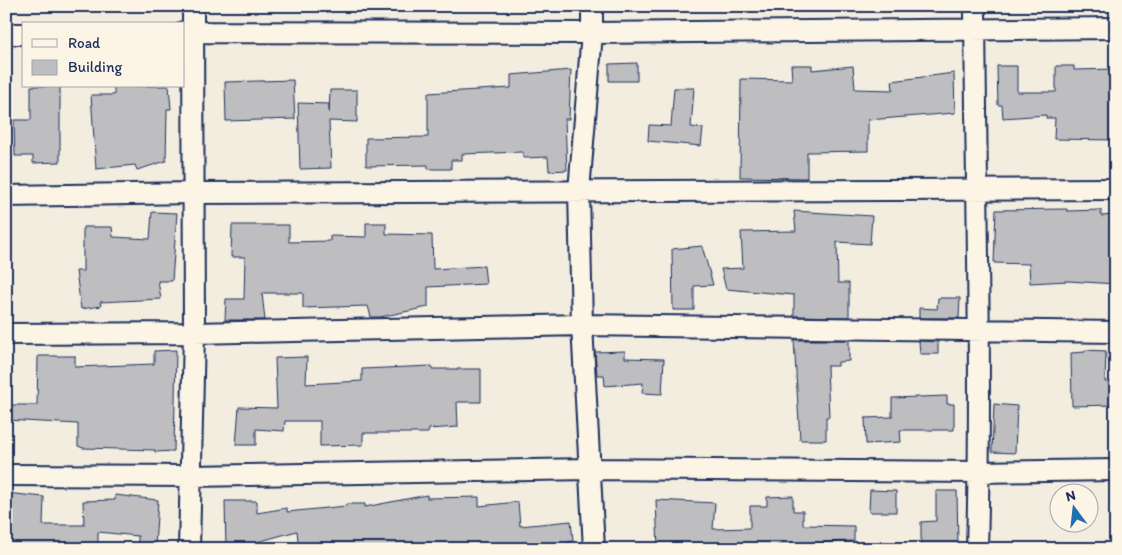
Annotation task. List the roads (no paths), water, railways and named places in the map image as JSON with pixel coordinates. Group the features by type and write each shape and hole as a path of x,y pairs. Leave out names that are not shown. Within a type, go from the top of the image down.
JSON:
{"street":[{"path":"189,549 192,476 194,193 188,32 193,6"},
{"path":"592,6 592,33 579,191 582,325 594,549"},
{"path":"975,6 979,188 979,472 976,549"},
{"path":"188,32 592,33 1116,28"},
{"path":"6,34 22,34"},
{"path":"6,196 979,188 1116,189"},
{"path":"6,334 194,333 582,325 1116,332"},
{"path":"6,475 192,476 590,468 979,472 1116,470"}]}
